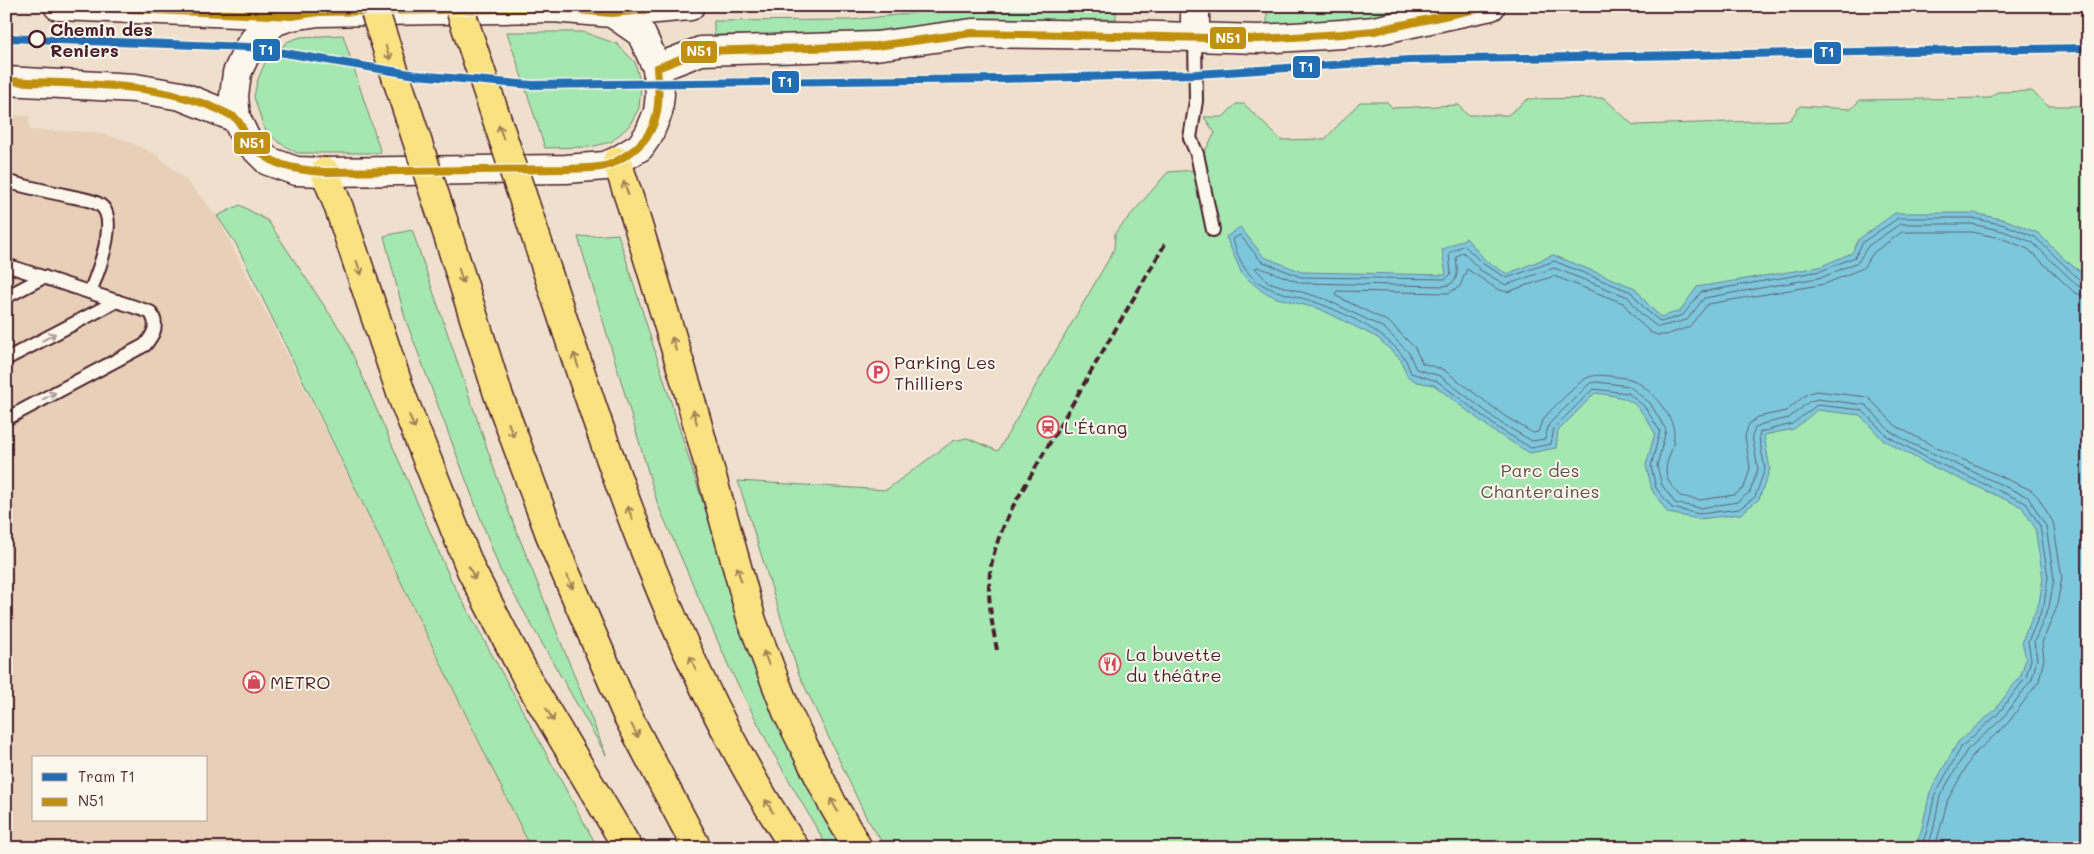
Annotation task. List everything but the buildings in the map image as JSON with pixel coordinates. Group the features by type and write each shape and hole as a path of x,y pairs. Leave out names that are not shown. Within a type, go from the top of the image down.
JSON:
{"highway":[{"path":"373,6 498,394 555,548 627,715 697,848"},
{"path":"459,6 609,459 694,666 730,738 780,826 795,848"},
{"path":"617,161 688,390 752,621 787,712 832,803 858,848"},
{"path":"325,172 339,208 403,399 470,570 529,682 628,848"}],"main road":[{"path":"58,6 292,16"},
{"path":"612,13 641,33 657,68 660,94 658,112 649,134 640,146 617,161 605,166 566,169 296,171 268,161 246,138 236,118 234,96 237,73 249,47 256,37 276,21 292,16 318,12 553,8 612,13 690,6"},
{"path":"1194,6 1195,38"},
{"path":"657,68 701,51 876,46 972,33 1259,39 1374,31 1491,6"},
{"path":"6,81 135,88 181,96 236,118"}],"lane":[{"path":"1195,38 1196,102 1190,138 1197,154 1212,230"},
{"path":"6,181 100,204 104,210 108,229 100,266 90,292"},
{"path":"6,264 150,312 154,318 155,325 154,334 145,345 6,419"},
{"path":"6,297 44,277"},
{"path":"6,360 117,301"}],"shaded area":[{"path":"6,115 30,116 29,130 95,132 126,140 155,154 186,180 217,216 347,473 531,848 6,848"}],"green space":[{"path":"976,6 1116,6 1116,19 1024,20 867,35 714,35 714,21 851,20"},
{"path":"1267,6 1451,6 1388,21 1267,28"},
{"path":"507,32 583,32 617,44 635,62 641,86 639,108 629,126 611,142 590,147 545,148"},
{"path":"343,35 381,153 297,153 278,142 264,128 254,97 257,82 266,60 289,41 301,37"},
{"name":"Parc des Chanteraines","path":"2032,91 2048,106 2088,106 2088,848 886,848 866,817 798,672 738,481 886,490 953,441 967,438 998,451 1110,257 1114,249 1115,233 1168,172 1194,170 1215,133 1204,117 1223,117 1236,104 1244,104 1281,140 1325,139 1360,102 1387,102 1393,108 1459,105 1467,115 1508,115 1528,99 1604,98 1633,125 1637,125 1790,120 1800,106 1851,109 1860,100 1990,98 1997,92"},
{"path":"240,205 268,221 345,337 451,580 598,848 531,848 236,244 217,216"},
{"path":"412,230 509,512 606,755 500,570 405,318 384,236"},
{"path":"618,234 701,497 771,700 840,847 828,848 772,751 730,669 658,505 578,237"}],"water":[{"path":"1895,213 1973,213 2006,220 2038,233 2064,259 2082,273 2088,281 2088,848 1915,848 1922,828 1930,792 1958,742 1994,711 2021,675 2026,659 2022,641 2039,603 2043,578 2035,528 2022,507 1927,464 1883,440 1860,415 1817,410 1794,429 1764,435 1770,469 1759,499 1741,514 1699,519 1668,513 1652,490 1646,465 1655,433 1638,407 1632,402 1618,397 1595,393 1558,431 1556,448 1530,453 1495,432 1434,385 1417,382 1407,376 1401,360 1378,338 1320,309 1277,298 1262,291 1242,274 1226,237 1240,227 1264,257 1302,272 1446,275 1442,250 1466,238 1486,261 1507,274 1553,255 1635,288 1650,307 1661,317 1680,311 1697,287 1819,267 1852,253 1859,239"}],"railway":[{"path":"997,650 989,593 992,562 1003,528 1012,508 1165,244"}],"tram line":[{"name":"T1","path":"6,38 249,47 416,75 532,85 999,79 1197,74 1409,60 2088,48"}],"transit line":[{"name":"N51","path":"64,6 292,16 318,12 553,8 612,13 687,6"},
{"name":"N51","path":"6,81 93,84 152,90 180,96 208,105 234,117 248,139 264,155 282,165 303,170 325,172 591,168 605,166 625,156 637,148 652,129 658,107 657,68 701,51 876,46 972,33 1259,39 1374,31 1490,6"}],"place":[{"name":"Chemin des Reniers","path":"37,39"},
{"name":"Parking Les Thilliers","path":"878,372"},
{"name":"L'Étang","path":"1048,427"},
{"name":"La buvette du théâtre","path":"1110,664"},
{"name":"METRO","path":"254,682"}]}
